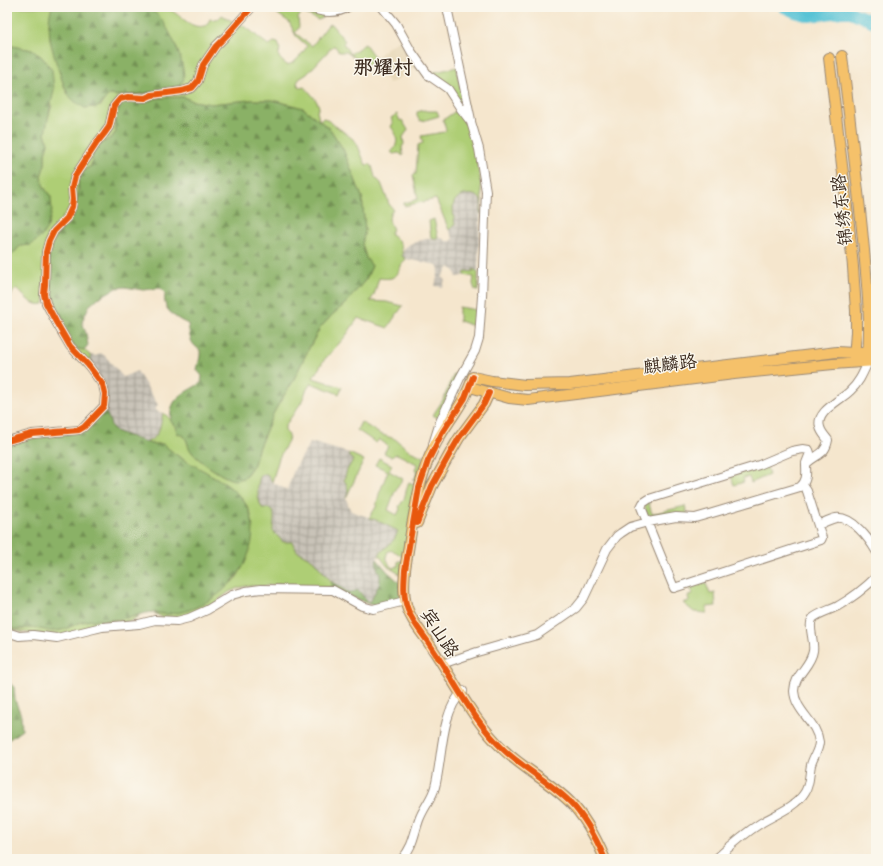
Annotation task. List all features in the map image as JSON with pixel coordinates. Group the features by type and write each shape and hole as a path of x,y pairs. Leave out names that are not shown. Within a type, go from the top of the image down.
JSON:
{"main road":[{"name":"锦绣东路","path":"842,56 861,218 872,362"},
{"name":"锦绣东路","path":"829,58 853,267 856,325 854,357"},
{"name":"麒麟路","path":"472,382 489,394 528,400 854,357 872,350"},
{"name":"麒麟路","path":"472,382 492,381 525,385 570,384 837,352 872,362"},
{"name":"宾山路","path":"472,382 465,398 432,451 419,488 405,570 404,581 406,601 413,622 444,663 480,723 499,745 520,764 565,798 583,817 595,836 605,859"},
{"name":"宾山路","path":"444,663 436,646 417,621 410,607 407,581 410,554 419,516 426,504 432,486 459,438 484,404 489,394"},
{"name":"宾山路","path":"462,692 482,721 506,748 577,804 590,822 608,859"}],"street":[{"path":"7,441 32,434 79,430 84,427 104,406 105,394 103,385 88,365 70,346 46,303 44,294 46,252 49,241 54,231 67,218 72,207 72,188 75,176 109,127 114,106 120,99 128,97 145,98 152,95 182,91 192,88 198,81 203,65 216,46 252,7"},
{"path":"303,7 316,11 329,12 338,11 348,7"},
{"path":"307,7 316,11"},
{"path":"382,7 396,24 411,51 428,75 448,89 460,109 471,122"},
{"path":"432,451 433,442 440,422 460,378 475,351 479,338 481,325 486,206 486,191 479,149 471,122 447,7"},
{"path":"806,464 822,453 827,447 828,440 819,427 823,413 849,392 872,362"},
{"path":"803,449 809,450 810,453 806,464 806,475 803,485 807,491 822,538 820,541 674,588 641,505 649,499 759,465 792,451 803,449"},
{"path":"444,663 541,633 581,603 607,549 617,536 630,527 676,517 695,518 781,493 803,485"},
{"path":"818,525 836,518 848,522 867,537 876,551"},
{"path":"716,859 742,836 800,799 807,790 811,763 818,749 819,742 816,733 799,708 794,690 795,683 811,659 813,651 814,643 810,622 813,618 854,597 876,577"},
{"path":"7,632 19,636 33,635 57,638 102,627 139,624 155,620 177,621 189,618 207,610 232,595 260,589 332,590 362,606 373,609 406,601"},
{"path":"402,859 411,846 421,814 435,789 443,739 449,714 456,698 462,692"}],"shaded area":[{"path":"403,38 418,66 408,71 395,81 389,83 373,60 387,48"},
{"path":"464,194 477,196 481,201 478,272 473,269 473,272 465,273 463,276 457,277 455,271 449,267 442,277 445,279 443,287 435,286 439,270 437,265 406,259 403,258 402,254 405,248 410,244 425,239 442,238 446,241 452,241 453,238 449,230 454,219 453,204 456,199"},
{"path":"101,353 123,377 137,371 158,405 155,409 158,412 163,413 160,428 153,440 146,442 115,431 111,428 108,416 104,411 107,399 92,367 90,355 96,356"},
{"path":"310,443 349,453 349,457 353,460 350,465 347,485 349,491 346,498 351,511 376,520 398,531 395,540 379,555 376,561 381,579 372,599 368,602 363,598 362,593 353,591 349,593 326,576 313,560 277,538 273,531 274,515 262,508 258,502 258,481 260,475 265,474 272,482 287,490 294,470"}],"green space":[{"path":"7,7 52,7 49,24 50,40 64,86 69,96 85,108 101,106 104,99 109,95 119,96 154,91 144,8 134,7 163,7 171,10 196,26 207,25 210,19 218,19 222,15 235,23 191,87 119,98 108,126 74,175 71,206 53,230 44,304 40,305 29,301 18,289 16,289 7,305 7,266 9,258 20,246 31,245 51,197 44,187 41,176 45,164 45,153 48,143 45,133 52,105 32,50 7,45"},
{"path":"52,7 134,7 155,13 165,25 180,55 184,74 183,81 177,88 134,94 109,95 96,108 85,108 75,102 67,93 58,69 50,38 49,18"},
{"path":"268,7 298,7 322,14 323,18 318,20 302,12 298,18 299,27 295,33 312,46 328,25 331,24 345,41 343,43 350,54 365,44 375,58 366,66 362,65 354,57 346,52 339,52 335,46 333,46 307,74 299,79 297,83 300,88 304,87 317,102 319,107 317,111 319,120 324,118 356,142 366,165 370,164 372,166 375,177 381,183 389,204 393,209 389,216 389,221 393,229 390,233 400,243 402,256 406,259 395,276 392,278 379,278 375,293 370,301 387,302 403,306 388,328 358,318 345,337 324,360 313,378 342,387 339,394 311,383 301,403 285,426 285,431 289,435 288,441 279,458 272,482 265,474 261,475 259,479 259,500 262,508 271,509 273,512 273,531 283,542 292,542 297,551 313,560 331,581 332,584 329,588 280,584 246,586 229,592 213,604 182,618 163,618 154,613 174,613 193,608 210,599 236,578 240,573 249,550 253,525 248,507 230,487 184,460 163,444 151,444 146,442 151,440 159,431 163,413 172,422 177,433 185,437 194,455 216,472 228,478 244,478 254,464 258,449 273,414 292,383 320,328 346,303 366,279 372,266 366,258 362,244 365,230 362,197 343,149 330,129 303,108 272,100 250,100 211,104 193,101 183,97 158,98 144,102 124,100 116,115 116,132 96,147 93,152 91,166 81,173 75,209 71,218 52,241 50,252 48,281 49,302 55,306 67,336 75,348 84,350 90,355 92,367 71,346 57,322 45,295 47,285 47,252 50,241 55,232 68,219 73,208 73,187 76,177 97,145 106,136 110,128 115,107 121,100 136,98 145,99 192,90 209,57 238,24 250,30 269,45 274,42 278,43 280,50 279,56 287,65 293,63 298,58 307,46 296,36 289,22"},
{"path":"7,45 32,50 42,57 52,70 54,90 45,133 48,143 45,153 45,164 41,176 44,187 51,197 52,211 48,226 41,237 31,245 20,246 9,258 7,266"},
{"path":"457,67 458,78 466,106 465,109 431,73"},
{"path":"183,97 193,101 211,104 250,100 272,100 303,108 330,129 343,149 362,197 365,230 362,244 366,258 372,266 366,279 346,303 320,328 292,383 273,414 258,449 254,464 244,478 236,480 218,473 194,455 185,437 177,433 176,426 171,422 172,407 174,402 183,394 201,383 202,376 197,370 200,350 192,342 188,324 177,318 166,307 165,293 160,288 143,290 125,287 116,288 98,298 89,306 82,321 88,345 84,350 75,348 63,328 56,310 49,302 47,295 49,285 49,255 51,243 72,217 79,190 78,181 81,172 91,166 93,152 96,147 116,132 115,119 124,100 139,100 144,102 158,98"},
{"path":"424,110 437,111 439,116 422,121 419,120 417,112"},
{"path":"457,110 470,129 473,141 480,177 482,199 481,214 481,202 479,198 468,194 459,197 453,205 455,225 449,230 436,199 404,206 404,203 418,199 413,175 416,174 418,145 423,143 421,136 444,132 446,130 443,120"},
{"path":"397,114 400,121 402,120 408,130 403,137 403,156 399,153 393,154 391,152 395,147 397,140 391,127 393,123 391,118"},
{"path":"434,219 438,238 431,238 429,221"},
{"path":"473,269 478,272 478,291 475,290 473,284 474,277 464,275 466,271 473,272"},
{"path":"459,307 477,310 476,327 459,321"},
{"path":"454,374 457,375 438,418 433,415 443,400"},
{"path":"104,411 115,431 151,444 163,444 184,460 228,486 237,494 245,503 250,513 253,525 250,551 245,563 232,582 214,598 193,609 182,612 167,614 149,613 128,618 89,620 58,631 48,631 34,628 17,629 7,627 7,446 27,439 74,433"},
{"path":"361,422 380,434 395,439 410,451 424,457 417,480 413,479 415,479 417,464 397,454 392,457 384,453 388,446 379,439 376,443 357,430"},
{"path":"349,453 364,460 346,498 348,488 344,480 347,470 353,460 349,457"},
{"path":"379,458 392,465 389,471 403,479 395,491 388,510 397,515 409,482 416,485 405,556 388,551 386,557 390,566 393,568 398,566 398,561 403,561 401,575 387,566 379,555 392,542 398,531 369,518 376,507 379,494 388,471 375,465"},
{"path":"766,464 769,475 751,483 749,477 743,478 744,482 734,485 731,476"},
{"path":"648,501 652,514 685,506 688,516 648,518 644,503"},
{"path":"377,559 400,583 401,597 399,599 374,606 329,588 332,584 331,581 349,593 358,590 368,602 373,597 380,582 380,574 376,565"},
{"path":"705,581 710,594 715,593 716,606 707,607 707,613 694,612 683,603 689,601 688,596 693,595 690,585"},
{"path":"139,616 131,621 56,636 7,629 7,627 21,630 35,628 54,631 61,630 87,620 111,620"},
{"path":"7,680 14,687 15,700 21,715 22,730 7,741"}],"waterway":[{"path":"784,7 809,16 851,12 876,23"}],"cycle path":[{"path":"7,441 32,434 79,430 84,427 104,406 105,394 103,385 88,365 70,346 46,303 44,294 46,252 49,241 54,231 67,218 72,207 72,188 75,176 109,127 114,106 120,99 128,97 145,98 152,95 182,91 192,88 198,81 203,65 216,46 252,7"},
{"path":"473,377 465,398 442,433 428,461 419,488 405,570 404,590 406,605 416,625 483,727 512,757 554,788 576,808 598,843 605,859"},
{"path":"417,523 432,486 459,438 484,404 489,393"}],"district":[{"name":"那耀村","path":"383,67"}]}
